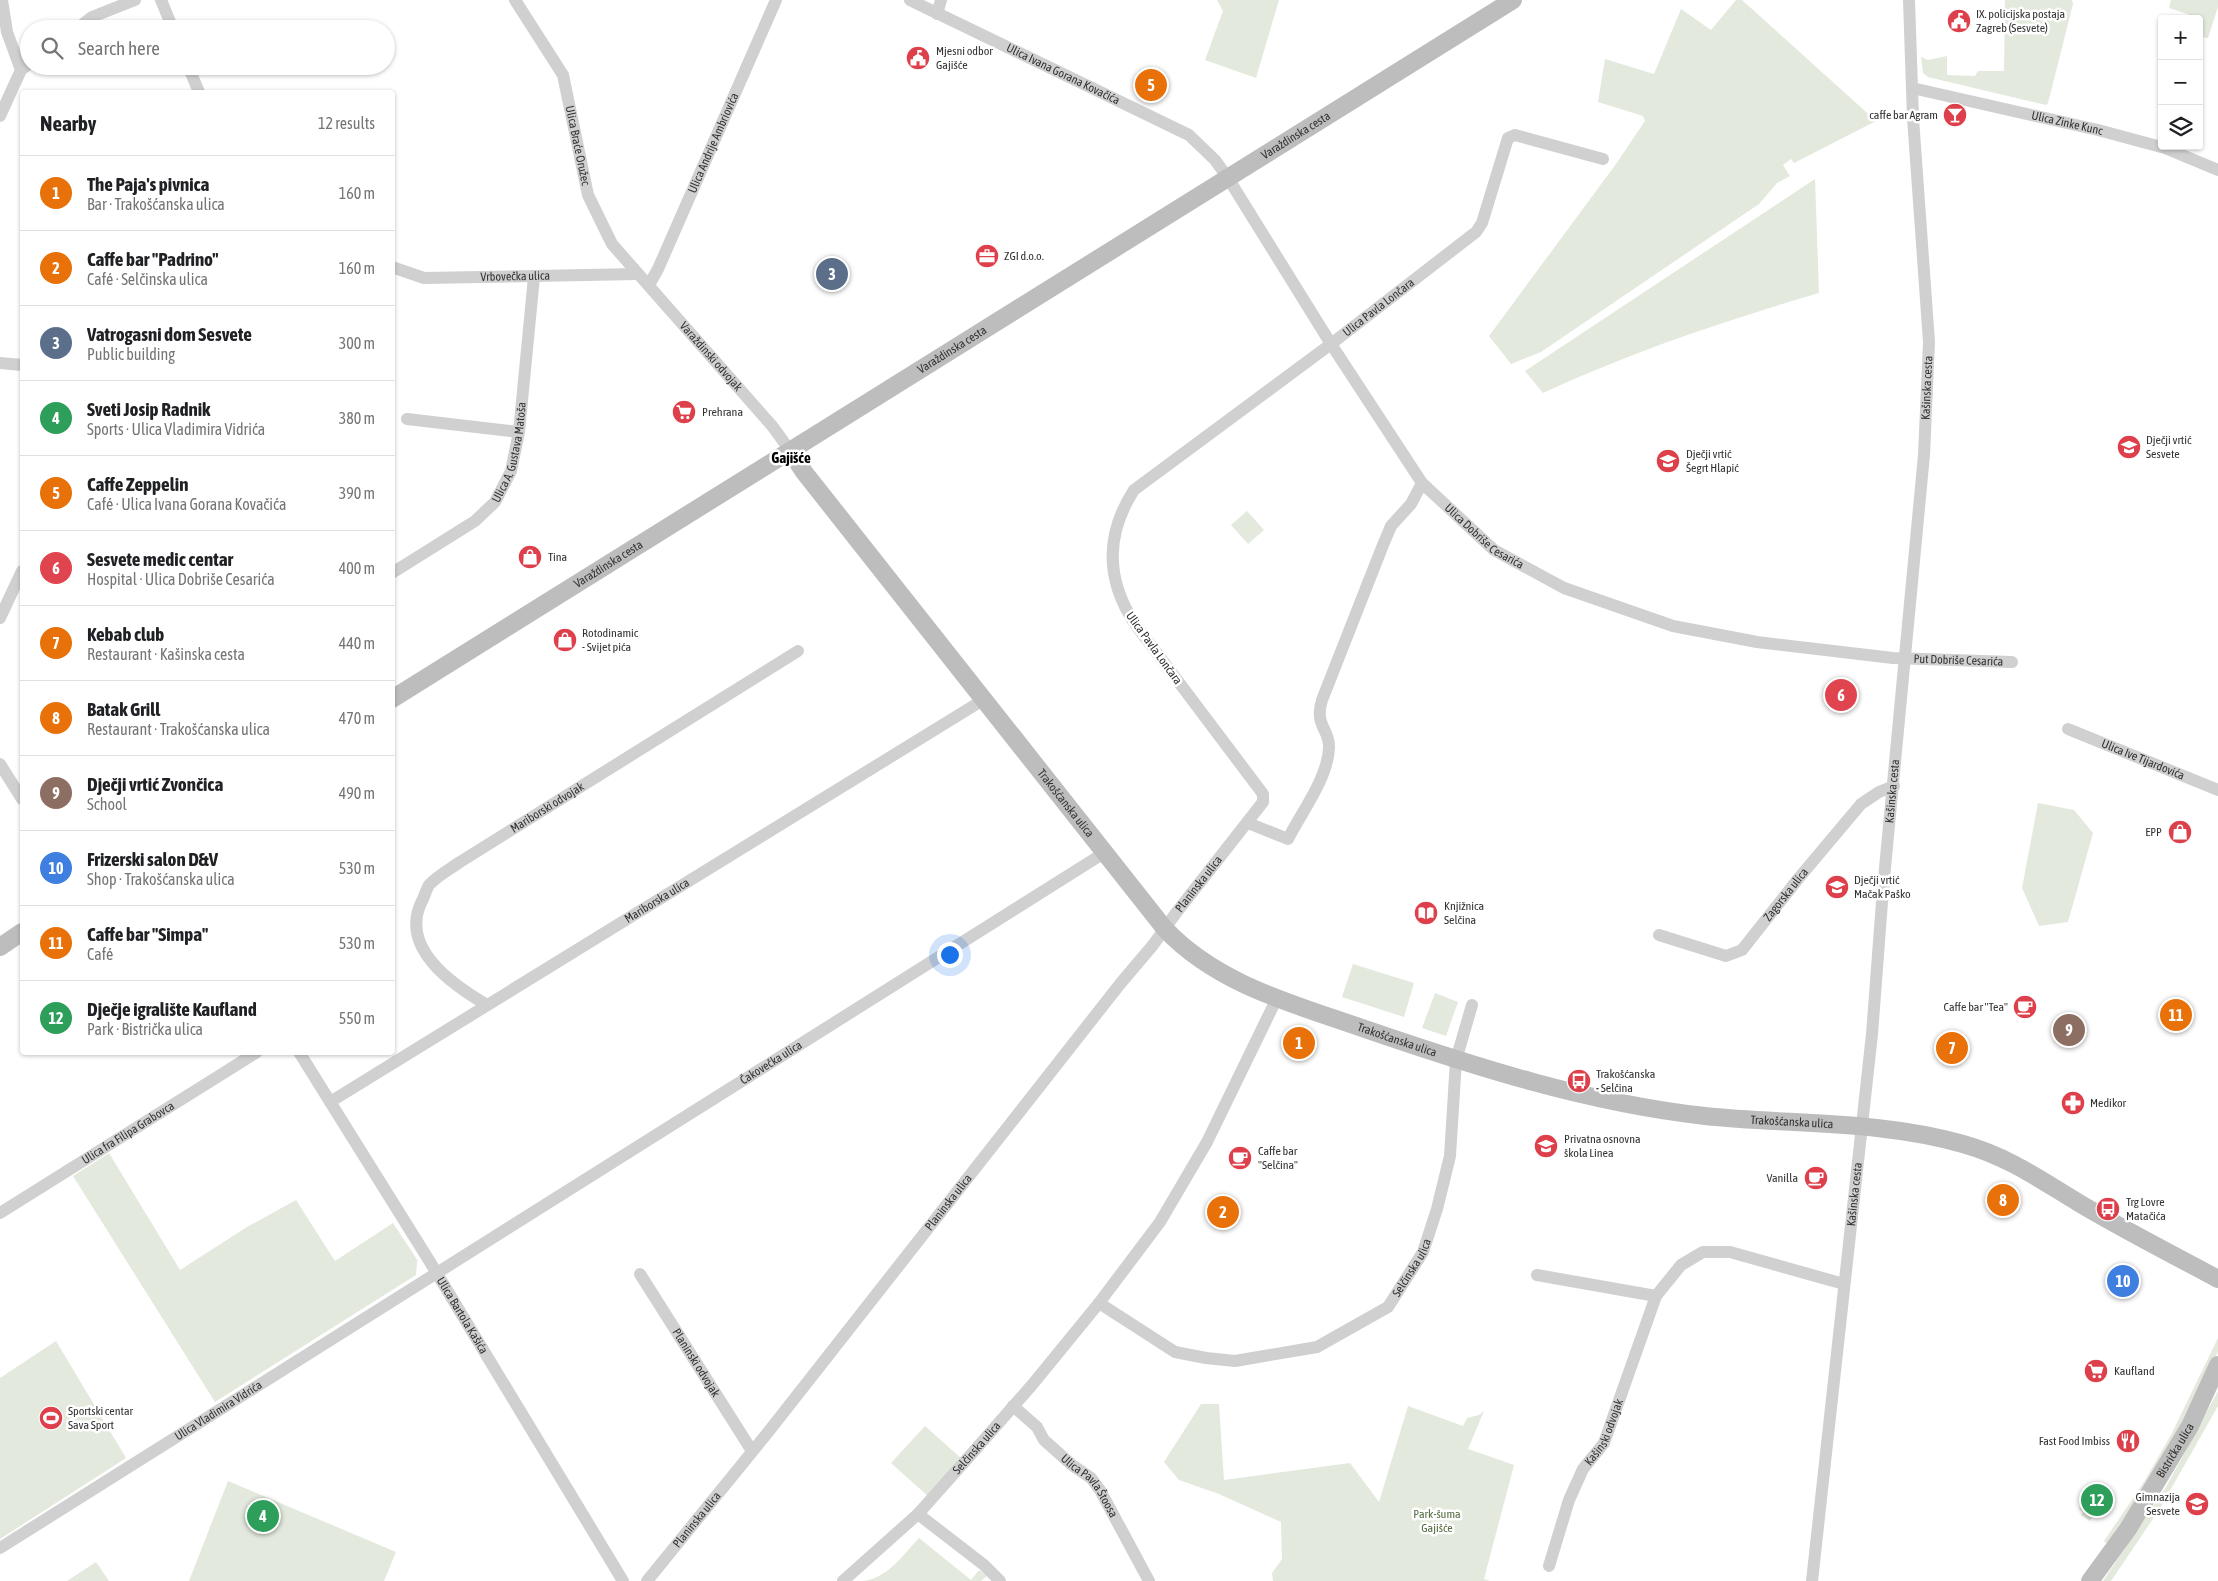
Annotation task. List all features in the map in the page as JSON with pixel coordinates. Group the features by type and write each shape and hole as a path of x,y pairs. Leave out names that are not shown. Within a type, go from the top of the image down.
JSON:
{"street":[{"path":"2,0 7,32 20,57"},
{"path":"88,20 135,0"},
{"path":"161,0 169,20"},
{"name":"Ulica Braće Oružec","path":"515,0 563,75 588,195 612,244 649,285"},
{"name":"Ulica Andrije Ambriovića","path":"649,285 658,269 776,0"},
{"name":"Ulica Ivana Gorana Kovačića","path":"910,0 1189,134 1228,178"},
{"path":"938,14 942,0"},
{"name":"Varaždinska cesta","path":"395,697 790,452 958,344 1513,0"},
{"name":"Kašinska cesta","path":"1812,1581 1862,1127 1924,455 1929,342 1912,88 1909,0"},
{"path":"0,116 21,75"},
{"path":"192,75 198,90"},
{"name":"Ulica Zinke Kunc","path":"1912,88 2098,130 2165,148 2218,170"},
{"name":"Ulica Pavla Lončara","path":"1248,823 1263,802 1264,796 1126,610 1117,590 1111,561 1112,546 1126,504 1134,490 1331,344 1476,232 1482,223 1508,138 1512,136 1603,159"},
{"name":"Ulica Dobriše Cesarića","path":"1228,178 1331,344 1422,483 1494,550 1564,588 1673,626 1757,642 1905,659"},
{"name":"Vrbovečka ulica","path":"395,268 424,278 638,274"},
{"name":"Ulica A. Gustava Matoša","path":"395,571 475,522 495,502 511,471 518,432 534,277"},
{"name":"Varaždinski odvojak","path":"649,285 773,426 790,452"},
{"path":"0,363 20,365"},
{"path":"407,419 518,432"},
{"name":"Trakošćanska ulica","path":"790,452 983,700 1165,929 1197,957 1229,978 1277,998 1456,1060 1572,1092 1655,1109 1733,1118 1886,1128 1934,1137 1980,1149 2017,1164 2078,1202 2218,1279"},
{"path":"1248,823 1288,839 1323,774 1329,747 1318,714 1320,707 1383,544 1392,526 1411,504 1422,483"},
{"path":"0,618 20,575"},
{"name":"Mariborski odvojak","path":"487,1005 457,987 431,963 418,937 416,913 429,886 460,862 798,650"},
{"name":"Put Dobriše Cesarića","path":"1905,659 2012,662"},
{"name":"Mariborska ulica","path":"330,1102 983,700"},
{"name":"Ulica Ive Tijardovića","path":"2068,730 2218,790"},
{"path":"0,764 20,795"},
{"name":"Zagorska ulica","path":"1660,935 1726,956 1742,950 1861,804 1879,792 1894,786"},
{"name":"Planinska ulica","path":"647,1581 752,1451 1248,823"},
{"name":"Čakovečka ulica","path":"437,1273 1104,852"},
{"path":"0,947 20,933"},
{"name":"Selčinska ulica","path":"843,1581 918,1514 1013,1406 1099,1303 1160,1222 1206,1142 1277,998"},
{"name":"Selčinska ulica","path":"1099,1303 1175,1352 1235,1361 1317,1347 1388,1306 1423,1252 1450,1156 1456,1060 1472,1005"},
{"name":"Ulica fra Filipa Grabovca","path":"0,1213 252,1055"},
{"name":"Ulica Bartola Kašića","path":"302,1055 437,1273 623,1581"},
{"name":"Kašinski odvojak","path":"1549,1566 1569,1500 1583,1469 1604,1443 1656,1296 1681,1265 1703,1252 1730,1252 1844,1284"},
{"name":"Ulica Vladimira Vidrića","path":"0,1548 437,1273"},
{"name":"Planinski odvojak","path":"640,1274 752,1451"},
{"path":"1537,1275 1656,1296"},
{"name":"Bistrička ulica","path":"2090,1581 2128,1529 2190,1426 2218,1365"},
{"name":"Ulica Pavla Štoosa","path":"1013,1406 1037,1428 1044,1440 1055,1451 1072,1466 1091,1478 1100,1490 1149,1581"},
{"path":"918,1514 984,1565 1000,1581"}],"green space":[{"path":"1217,0 1279,0 1256,78 1205,60 1223,11"},
{"path":"1736,0 1742,0 1876,121 1794,163 1791,159 1783,165 1790,176 1777,183 1759,204 1541,352 1511,364 1489,336 1616,164 1645,121 1643,116 1598,102 1605,59 1654,74 1681,9 1711,30"},
{"path":"2005,0 2072,0 2073,4 2046,105 1928,77 1923,73 1921,57 1928,60 1947,56 1947,75 1975,76 1978,71 2004,71"},
{"path":"2171,0 2218,0 2218,7 2208,38 2203,37 2203,15 2191,15 2169,8"},
{"path":"1815,179 1819,293 1645,350 1543,393 1525,371"},
{"path":"1247,511 1264,530 1248,544 1231,525"},
{"path":"2038,803 2074,810 2093,833 2068,922 2039,926 2022,888"},
{"path":"1353,964 1414,983 1404,1017 1342,997"},
{"path":"1435,993 1458,1002 1446,1036 1422,1028"},
{"path":"109,1153 180,1270 247,1227 296,1200 335,1261 393,1223 418,1261 416,1275 215,1402 73,1176"},
{"path":"2218,1338 2218,1352 2173,1441 2112,1539 2106,1543 2104,1541 2144,1482 2172,1433"},
{"name":"Sportski centar Sava Sport","path":"56,1341 126,1458 0,1539 0,1378"},
{"path":"2218,1391 2218,1406 2159,1510 2111,1581 2103,1581 2166,1487"},
{"name":"Park-šuma Gajišće","path":"1201,1404 1219,1404 1224,1480 1350,1463 1379,1502 1408,1406 1463,1426 1467,1418 1479,1415 1484,1411 1468,1449 1514,1465 1484,1579 1490,1581 1273,1581 1272,1573 1282,1559 1281,1522 1219,1494 1179,1480 1164,1462"},
{"path":"925,1426 963,1460 929,1497 891,1463"},
{"path":"228,1481 396,1552 384,1581 189,1581"},
{"path":"2100,1487 2110,1493 2090,1521 2081,1515 2083,1512 2079,1509"},
{"path":"919,1538 971,1580 979,1570 987,1576 981,1581 863,1581 872,1579 887,1571"},
{"path":"96,1562 109,1581 67,1581"}],"place":[{"name":"IX. policijska postaja Zagreb (Sesvete)","path":"1959,21"},
{"name":"Mjesni odbor Gajišće","path":"918,58"},
{"name":"Caffe Zeppelin","path":"1151,85"},
{"name":"caffe bar Agram","path":"1955,115"},
{"name":"ZGI d.o.o.","path":"987,256"},
{"name":"Vatrogasni dom Sesvete","path":"832,274"},
{"name":"Prehrana","path":"684,412"},
{"name":"Dječji vrtić Sesvete","path":"2129,447"},
{"name":"Dječji vrtić Šegrt Hlapić","path":"1668,461"},
{"name":"Tina","path":"530,557"},
{"name":"Rotodinamic - Svijet pića","path":"565,640"},
{"name":"Sesvete medic centar","path":"1841,695"},
{"name":"EPP","path":"2180,832"},
{"name":"Dječji vrtić Mačak Paško","path":"1837,887"},
{"name":"Knjižnica Selčina","path":"1426,913"},
{"name":"Caffe bar \"Tea\"","path":"2025,1007"},
{"name":"Caffe bar \"Simpa\"","path":"2176,1015"},
{"name":"Dječji vrtić Zvončica","path":"2069,1030"},
{"name":"The Paja's pivnica","path":"1299,1043"},
{"name":"Kebab club","path":"1952,1048"},
{"name":"Trakošćanska - Selčina","path":"1579,1081"},
{"name":"Medikor","path":"2073,1103"},
{"name":"Privatna osnovna škola Linea","path":"1546,1146"},
{"name":"Caffe bar \"Selčina\"","path":"1240,1158"},
{"name":"Vanilla","path":"1816,1178"},
{"name":"Batak Grill","path":"2003,1200"},
{"name":"Trg Lovre Matačića","path":"2108,1209"},
{"name":"Caffe bar \"Padrino\"","path":"1223,1212"},
{"name":"Frizerski salon D&V","path":"2123,1281"},
{"name":"Kaufland","path":"2096,1371"},
{"name":"Sportski centar Sava Sport","path":"51,1418"},
{"name":"Fast Food Imbiss","path":"2128,1441"},
{"name":"Dječje igralište Kaufland","path":"2097,1500"},
{"name":"Gimnazija Sesvete","path":"2197,1504"},
{"name":"Sveti Josip Radnik","path":"263,1516"}],"district":[{"name":"Gajišće","path":"791,458"}]}
